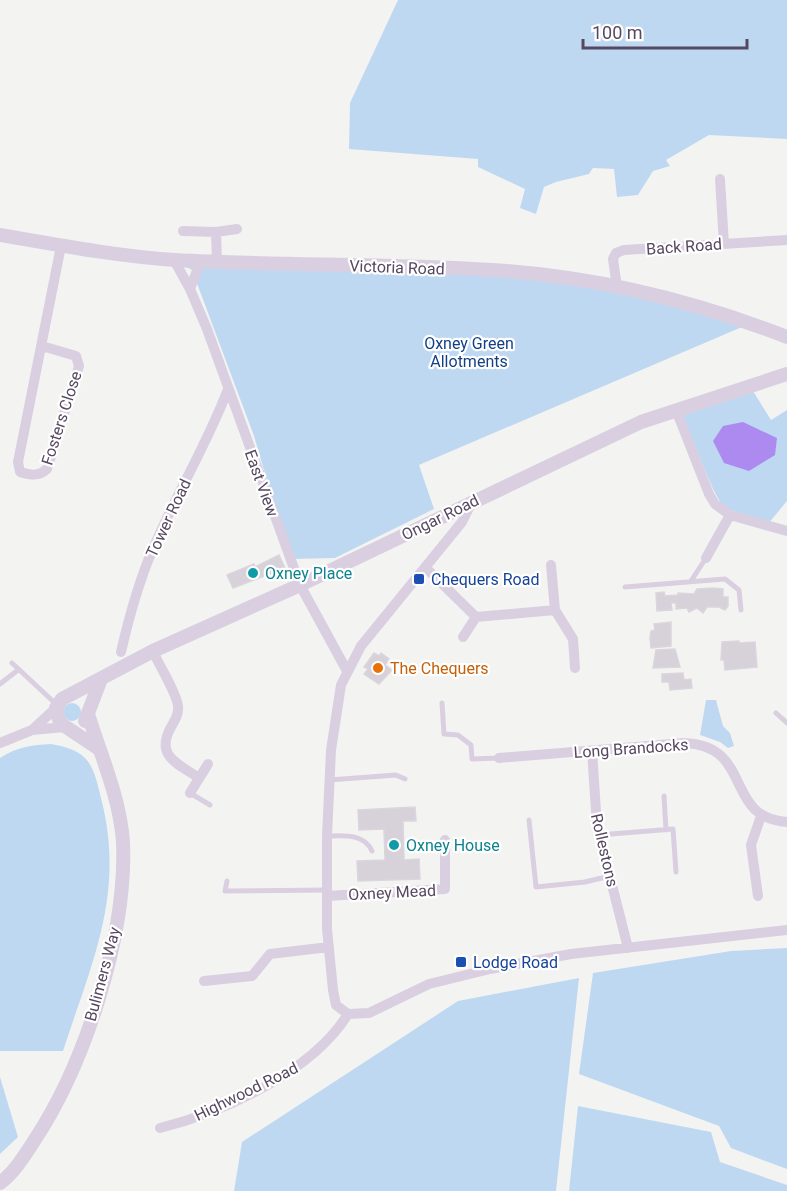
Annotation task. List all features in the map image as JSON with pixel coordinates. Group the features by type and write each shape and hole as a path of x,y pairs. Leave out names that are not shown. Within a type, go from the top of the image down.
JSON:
{"street":[{"path":"720,179 724,244"},
{"path":"183,231 216,232 237,229"},
{"path":"216,232 217,261"},
{"name":"Victoria Road","path":"0,235 61,246 174,260 492,270 618,287 709,311 787,337"},
{"name":"Back Road","path":"618,287 613,259 616,253 787,240"},
{"name":"Fosters Close","path":"42,346 76,356 79,366 47,469 40,474 31,475 20,472 18,462 61,246"},
{"name":"East View","path":"174,260 190,289 300,585 347,671"},
{"path":"190,289 201,260"},
{"name":"Ongar Road","path":"32,730 60,704 100,679 153,651 300,585 641,422 787,374"},
{"name":"Tower Road","path":"120,652 132,604 151,552 216,422 228,389"},
{"path":"676,410 715,504 730,515 787,531"},
{"path":"472,502 462,522 360,646 341,685 334,724 327,836 329,947 336,1005 348,1014 369,1013 429,984 463,975 571,954 787,930"},
{"path":"706,558 730,515"},
{"path":"551,565 555,610 573,639 575,668"},
{"path":"425,567 476,617 555,610"},
{"path":"464,638 476,617"},
{"path":"153,651 176,696 179,708 164,740 165,751 172,760 199,778"},
{"path":"67,728 82,725 100,679"},
{"path":"88,712 80,698 60,704 57,718 67,728 99,749"},
{"name":"Bulimers Way","path":"2,1185 55,1109 80,1052 110,955 118,909 123,841 119,813 88,712"},
{"name":"Ongar Road","path":"0,743 32,730 67,728"},
{"name":"Long Brandocks","path":"499,758 684,743 708,746 718,751 728,763 751,807 761,816"},
{"name":"Rollestons","path":"592,751 599,835 628,948"},
{"path":"190,793 208,765"},
{"path":"758,896 751,845 752,836 761,816 787,822"},
{"name":"Oxney Mead","path":"327,893 446,889 445,840"},
{"path":"204,981 234,980 252,976 270,954 329,947"},
{"name":"Highwood Road","path":"159,1128 210,1111 288,1072 321,1047 340,1028 348,1014"}],"lane":[{"path":"691,581 706,558"},
{"path":"625,587 725,579 739,590 741,610"},
{"path":"12,663 60,704"},
{"path":"0,684 18,670"},
{"path":"442,703 444,734 458,735 471,746 472,759 499,758"},
{"path":"776,713 787,723"},
{"path":"329,780 396,775 405,779"},
{"path":"190,793 210,806"},
{"path":"664,796 666,830"},
{"path":"529,820 536,887 585,882 610,876"},
{"path":"599,835 673,829 676,872"},
{"path":"327,836 358,838 369,845 372,851"},
{"path":"226,881 225,891 327,893"}],"green space":[{"path":"398,0 787,0 787,139 709,135 666,160 670,166 653,171 638,195 617,197 614,169 593,168 589,174 544,187 536,214 520,208 525,189 478,167 478,159 349,149 350,103"},
{"name":"Oxney Green Allotments","path":"174,260 549,276 749,324 419,465 434,509 335,558 290,559 254,436 192,270"},
{"path":"753,391 771,420 787,410 787,501 768,524 723,507 680,411"},
{"path":"706,700 716,700 723,726 730,733 734,746 728,748 720,742 700,735"},
{"path":"72,703 78,706 81,712 78,718 72,721 66,718 63,712 66,706"},
{"path":"51,744 75,751 82,756 88,762 96,778 108,836 110,868 107,899 94,959 63,1051 0,1051 0,758 24,747"},
{"path":"787,948 787,1169 731,1148 719,1126 579,1074 593,973 731,951"},
{"path":"579,978 556,1191 234,1191 242,1142 458,1001"},
{"path":"0,1077 18,1137 0,1154"},
{"path":"578,1106 711,1132 720,1162 787,1185 787,1191 569,1191"}],"shaded area":[{"path":"743,422 777,438 775,455 749,471 724,463 713,441 723,426"}],"building":[{"name":"Oxney Place","path":"279,555 285,568 233,588 227,575 254,564 255,567"},
{"path":"697,589 723,589 723,597 728,597 728,606 725,610 719,607 707,607 703,613 697,608 689,612 687,608 676,609 676,603 671,603 672,610 657,611 656,593 664,592 665,596 678,595 678,593 694,594"},
{"path":"671,622 671,646 651,648 650,638 651,631 655,630 654,624"},
{"path":"739,641 739,643 755,642 757,667 725,670 724,660 721,660 722,642"},
{"path":"675,649 680,667 653,668 656,650"},
{"name":"The Chequers","path":"374,653 379,656 381,653 389,659 385,665 392,670 379,684 364,674 368,669 364,667"},
{"path":"683,673 684,680 691,679 692,688 670,690 669,682 662,682 662,674"},
{"name":"Oxney House","path":"415,807 416,821 403,821 404,860 419,859 420,879 358,881 357,861 385,860 384,829 359,830 358,810"}],"place":[{"name":"Oxney Place","path":"253,573"},
{"name":"Chequers Road","path":"419,579"},
{"name":"The Chequers","path":"378,668"},
{"name":"Oxney House","path":"394,845"},
{"name":"Lodge Road","path":"461,962"}]}
